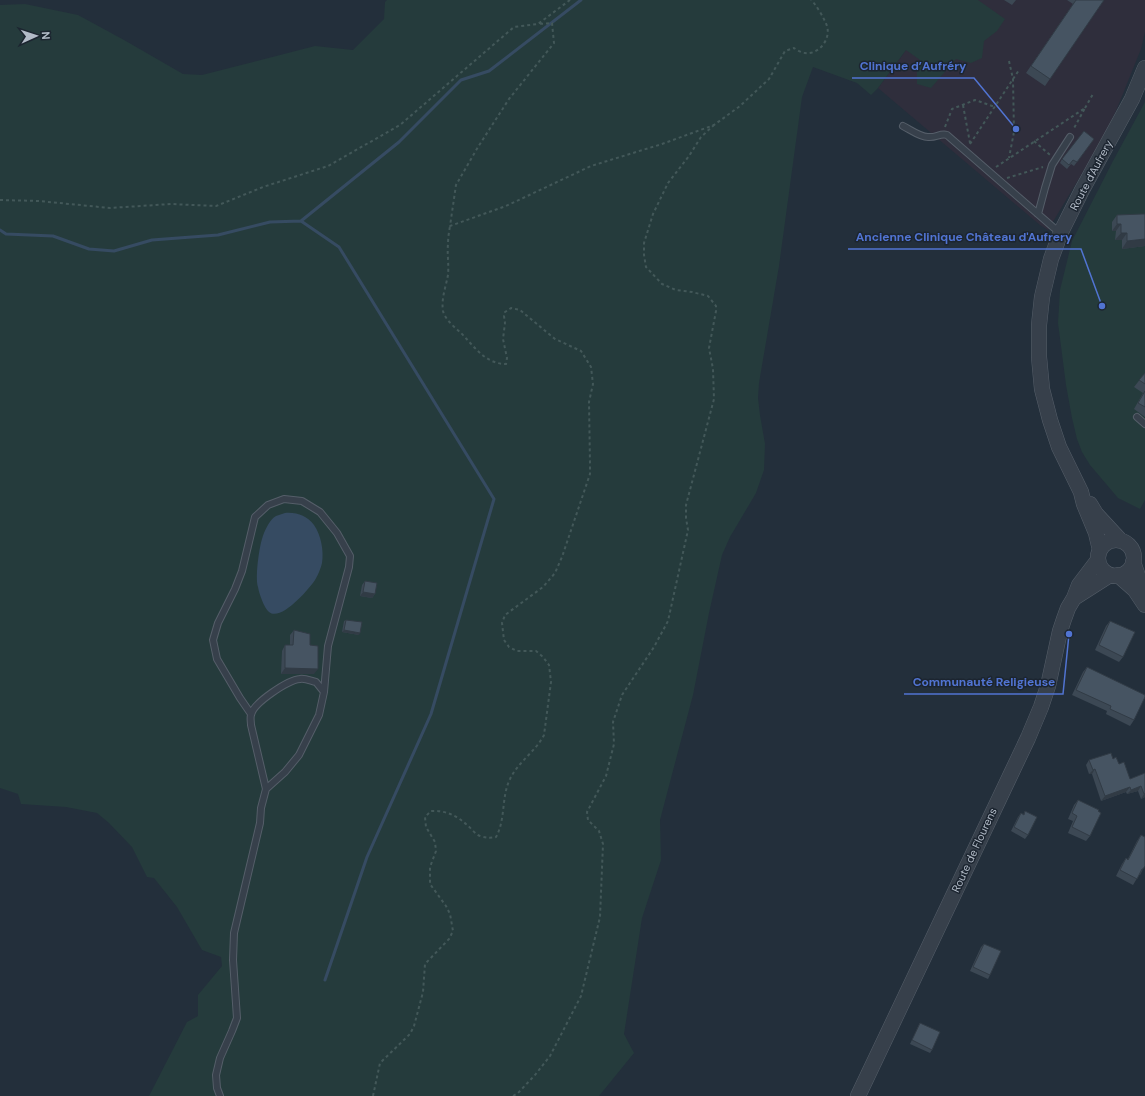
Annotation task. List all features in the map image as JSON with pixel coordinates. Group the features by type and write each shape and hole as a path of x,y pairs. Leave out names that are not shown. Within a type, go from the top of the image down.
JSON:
{"street":[{"name":"Route d'Aufrery","path":"1099,555 1096,533 1084,504 1081,492 1059,447 1050,420 1042,389 1039,357 1039,325 1042,297 1051,260 1061,232 1082,190 1132,99 1145,68"},
{"name":"Route d'Aufrery","path":"1081,492 1088,500 1096,514 1120,540"},
{"path":"1145,596 1133,562 1133,554 1131,549 1126,543 1120,540 1106,543 1099,555 1102,569 1114,575 1134,590 1145,605"},
{"name":"Route de Flourens","path":"858,1096 1035,721 1048,686 1062,625 1068,608 1079,585 1099,555"},
{"path":"1074,598 1114,575 1123,574 1133,562"}],"lane":[{"path":"903,126 926,137 935,137 942,134 948,135 1054,228 1061,232"},
{"path":"1038,214 1044,188 1054,162 1070,136"},
{"path":"1137,417 1145,424"},
{"path":"220,1096 217,1088 216,1075 220,1058 236,1018 233,960 234,934 260,823 261,808 266,789 251,725 251,714 217,659 213,640 218,623 242,571 255,517 268,505 284,499 302,501 320,512 337,532 350,556 349,567 328,646 324,692 319,715 299,755 285,772 266,789"},
{"path":"251,714 268,695 286,684 300,679 316,682 324,692"}],"path":[{"path":"538,24 570,0"},
{"path":"513,1096 518,1093 535,1075 550,1056 580,996 600,917 603,844 599,831 588,820 587,812 606,776 614,744 613,722 622,695 654,647 668,621 688,530 686,505 714,399 713,369 709,348 716,306 708,296 676,290 662,284 646,267 644,243 653,214 668,184 701,137 714,125 740,106 768,79 785,50 794,48 805,53 815,52 824,43 828,34 827,26 815,4 811,0"},
{"path":"0,200 39,201 110,208 171,204 216,206 263,187 328,166 400,125 514,27 552,23 554,43 509,99 478,147 456,185 448,243 448,274 443,312 452,326 473,348 487,359 499,364 506,364 508,358 504,340 504,316 505,312 511,308 520,310 555,339 581,351 591,367 593,384 589,402 590,474 562,558 555,573 543,587 505,615 502,623 504,640 509,647 517,651 536,651 549,665 551,682 544,735 540,742 510,777 506,787 500,829 496,837 488,838 479,836 465,822 449,813 431,811 425,817 426,827 435,842 436,851 430,867 430,884 450,914 453,931 449,939 425,964 423,992 414,1026 410,1034 380,1063 373,1096"},
{"path":"1008,61 1013,79 1014,132 1010,158"},
{"path":"966,151 1019,70"},
{"path":"1070,136 1093,94"},
{"path":"942,134 952,109 976,100 995,107"},
{"path":"963,105 970,144"},
{"path":"989,171 1085,108"},
{"path":"450,226 506,206 591,166 662,144 714,125"},
{"path":"999,180 1054,162 1034,141"}],"shaded area":[{"path":"943,0 1145,0 1145,32 1141,49 1116,111 1098,147 1048,230 1040,225 878,88"}],"green space":[{"path":"387,0 978,0 1005,19 997,31 984,41 982,58 971,63 956,59 931,88 917,84 917,70 920,60 906,50 878,88 871,95 857,83 813,67 802,97 779,266 759,383 758,398 765,444 764,470 756,493 730,537 722,555 693,695 660,820 661,860 642,918 624,1034 634,1053 599,1096 149,1096 187,1022 198,1016 198,995 222,966 221,957 202,950 177,907 154,878 147,877 132,847 97,813 66,807 21,804 18,794 0,788 0,5 25,4 78,15 183,74 202,75 315,46 353,50 384,19 385,2"},
{"path":"1145,102 1145,500 1140,509 1118,498 1090,465 1082,452 1072,418 1058,323 1060,290 1072,241"}],"water":[{"path":"285,513 301,515 314,525 320,538 323,558 315,580 307,590 287,609 274,614 267,610 259,590 257,582 258,563 262,539 267,526 273,518"}],"building":[{"path":"1076,0 1104,0 1050,79 1031,66"},
{"path":"1084,131 1094,139 1077,162 1073,160 1069,165 1062,159"},
{"path":"1145,214 1145,239 1127,241 1127,233 1121,233 1121,224 1117,224 1117,215"},
{"path":"1145,373 1145,384 1139,380"},
{"path":"1145,391 1145,407 1138,403"},
{"path":"365,581 377,583 375,594 363,592"},
{"path":"346,620 362,622 360,633 344,630"},
{"path":"1110,621 1135,632 1123,657 1099,645"},
{"path":"294,630 310,634 310,645 318,646 318,669 285,668 285,645 293,645"},
{"path":"1087,667 1145,695 1134,720 1110,709 1111,706 1076,690"},
{"path":"1111,753 1113,759 1116,757 1119,764 1124,762 1130,779 1145,773 1144,794 1141,786 1131,790 1130,787 1105,796 1095,769 1093,770 1089,760"},
{"path":"1078,800 1099,810 1098,811 1101,813 1090,836 1072,827 1077,816 1072,813"},
{"path":"1025,811 1037,817 1028,835 1014,827 1021,813 1024,815"},
{"path":"1141,835 1145,837 1145,866 1137,879 1120,870 1126,858 1128,860"},
{"path":"984,944 1001,951 990,975 973,967"},
{"path":"920,1023 940,1032 932,1050 912,1040"}],"waterway":[{"path":"0,230 6,234 53,236 89,249 114,251 152,240 218,235 270,222 301,221 399,142 461,80 489,71 581,0"},
{"path":"301,221 339,247 494,499 431,714 367,857 325,980"}],"place":[{"name":"Clinique d’Aufréry","path":"1016,129"},
{"name":"Ancienne Clinique Château d'Aufrery","path":"1102,306"},
{"name":"Communauté Religieuse","path":"1069,634"}]}
